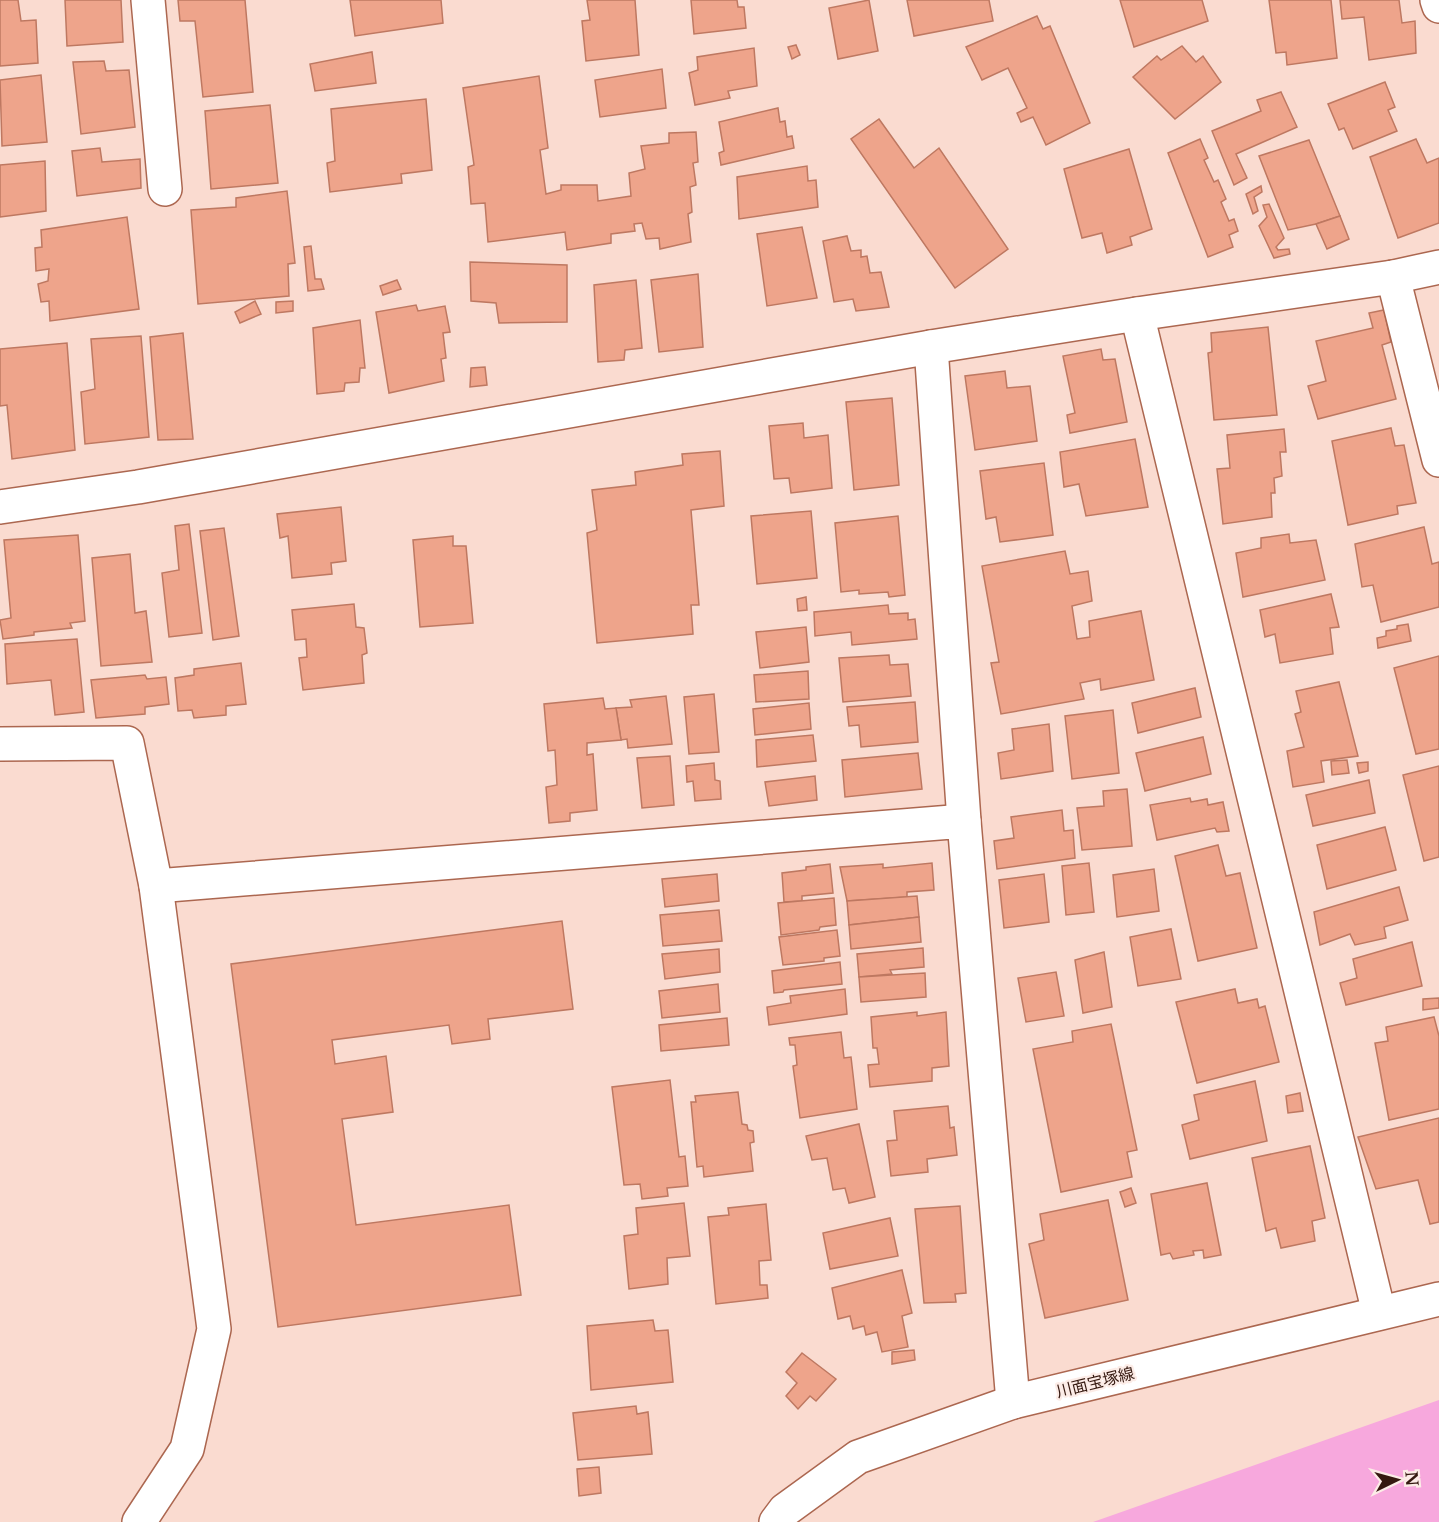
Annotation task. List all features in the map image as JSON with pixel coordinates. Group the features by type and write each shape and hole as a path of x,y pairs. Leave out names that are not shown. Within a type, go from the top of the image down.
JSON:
{"street":[{"path":"148,0 165,189"},
{"path":"1437,0 1439,6"},
{"path":"0,507 138,487 931,347 1393,277 1439,267"},
{"path":"1393,277 1439,460"},
{"path":"1137,314 1379,1313"},
{"path":"931,347 964,821 1013,1402"},
{"path":"0,744 127,743 156,886 214,1329 187,1449 139,1522"},
{"path":"156,886 964,821"},
{"name":"川面宝塚線","path":"776,1522 785,1509 858,1456 1013,1402 1439,1299"}],"shaded area":[{"path":"1439,1400 1439,1522 1093,1522"}],"building":[{"path":"0,0 18,0 21,21 36,20 38,63 0,66"},
{"path":"65,0 121,0 123,42 67,46"},
{"path":"178,0 245,0 253,92 203,97 195,21 180,21"},
{"path":"350,0 441,0 443,23 355,36"},
{"path":"587,0 635,0 639,55 586,61 582,21 590,20"},
{"path":"691,0 737,0 738,7 744,7 746,28 694,34"},
{"path":"869,0 878,51 838,59 829,8"},
{"path":"907,0 989,0 993,21 914,36"},
{"path":"1120,0 1202,0 1208,21 1134,47"},
{"path":"1269,0 1331,0 1337,58 1287,65 1286,52 1276,53"},
{"path":"1340,0 1399,0 1402,23 1415,21 1416,53 1369,60 1364,17 1342,19"},
{"path":"1037,16 1043,29 1050,26 1090,123 1046,145 1033,117 1021,122 1017,113 1027,108 1008,68 982,80 966,47"},
{"path":"796,45 800,55 792,59 788,47"},
{"path":"1182,46 1196,62 1203,56 1221,82 1175,119 1133,77 1157,56 1161,60"},
{"path":"754,48 757,86 728,91 730,98 695,105 689,73 698,70 697,57"},
{"path":"372,52 376,83 315,91 310,64"},
{"path":"104,61 106,71 129,70 135,127 81,134 73,62"},
{"path":"662,69 666,108 600,117 595,80"},
{"path":"41,75 47,142 2,146 0,80"},
{"path":"539,76 548,148 540,150 546,194 561,190 561,185 597,185 598,201 631,196 629,173 645,169 641,146 669,143 669,133 696,132 698,162 693,163 696,185 690,187 692,212 688,214 691,242 660,249 659,238 646,239 642,223 634,224 635,231 611,234 611,243 567,250 565,232 488,242 485,203 471,204 468,167 474,165 463,88"},
{"path":"1385,82 1395,107 1388,110 1397,131 1353,149 1344,128 1339,130 1328,104"},
{"path":"1281,92 1297,127 1236,154 1247,178 1234,185 1212,131 1261,111 1257,100"},
{"path":"426,99 432,170 401,174 402,183 330,192 327,163 335,161 331,109"},
{"path":"270,105 278,183 211,189 205,111"},
{"path":"778,108 780,122 785,121 787,137 792,136 794,148 721,165 719,153 724,151 719,122"},
{"path":"879,119 914,168 939,148 1008,249 955,288 851,139"},
{"path":"1200,139 1208,158 1204,160 1214,182 1218,180 1226,199 1221,202 1229,221 1234,219 1238,231 1229,235 1233,247 1208,257 1168,153"},
{"path":"1416,139 1427,163 1439,158 1439,223 1398,238 1370,157"},
{"path":"1309,140 1340,216 1288,230 1259,156"},
{"path":"100,148 102,162 140,159 141,188 77,196 72,151"},
{"path":"1129,149 1152,229 1130,237 1132,245 1107,253 1102,233 1082,238 1064,169"},
{"path":"45,161 46,211 0,217 0,165"},
{"path":"807,166 808,181 816,180 818,207 739,219 737,177"},
{"path":"1261,186 1262,192 1254,197 1258,211 1253,214 1246,194"},
{"path":"287,191 295,263 288,264 289,296 198,304 191,210 236,207 236,198"},
{"path":"1269,204 1284,238 1276,247 1278,250 1289,249 1290,254 1274,258 1259,226 1267,217 1263,205"},
{"path":"1340,216 1349,239 1327,249 1316,224"},
{"path":"127,217 139,309 50,321 49,301 41,302 38,284 48,281 49,269 36,271 35,248 42,247 41,230"},
{"path":"802,227 817,298 767,306 757,234"},
{"path":"847,236 851,251 861,250 861,257 867,256 870,273 881,272 889,307 856,311 853,299 834,302 823,241"},
{"path":"311,246 315,279 321,279 324,289 308,291 304,247"},
{"path":"470,262 567,265 567,322 499,323 496,303 471,301"},
{"path":"698,274 703,347 659,352 651,280"},
{"path":"397,280 401,289 383,295 380,286"},
{"path":"636,280 642,348 625,350 624,360 598,362 594,285"},
{"path":"255,301 261,314 240,323 235,312"},
{"path":"293,301 293,311 276,313 276,302"},
{"path":"416,305 418,311 445,306 450,332 443,333 446,358 441,359 444,381 389,393 376,312"},
{"path":"1384,310 1391,342 1382,345 1396,399 1318,419 1308,386 1326,381 1316,341 1373,328 1369,313"},
{"path":"360,320 365,368 360,368 359,382 345,383 344,391 317,394 313,328"},
{"path":"1268,327 1277,415 1214,420 1208,353 1212,352 1211,333"},
{"path":"183,333 193,439 158,440 150,337"},
{"path":"141,336 149,437 85,444 81,392 95,389 91,339"},
{"path":"67,343 75,450 12,459 7,405 0,406 0,349"},
{"path":"1101,349 1103,360 1115,359 1127,422 1070,433 1067,415 1075,413 1063,356"},
{"path":"485,367 487,385 470,387 471,368"},
{"path":"1005,371 1007,388 1030,386 1037,441 975,450 965,376"},
{"path":"892,398 899,485 854,490 846,402"},
{"path":"803,423 804,438 828,435 832,488 791,493 789,478 774,479 769,426"},
{"path":"1391,428 1395,446 1404,445 1416,503 1397,506 1398,514 1348,525 1332,441"},
{"path":"1284,429 1286,452 1280,452 1282,476 1274,478 1275,493 1271,493 1272,517 1223,524 1217,469 1230,468 1227,435"},
{"path":"1135,439 1148,507 1086,516 1079,484 1064,487 1060,452"},
{"path":"720,451 724,506 691,510 699,605 691,605 693,634 597,643 587,533 597,530 592,490 636,485 635,472 683,465 682,454"},
{"path":"1044,463 1053,535 1000,542 996,517 986,519 980,471"},
{"path":"341,507 346,561 331,563 332,574 292,578 288,536 280,538 277,514"},
{"path":"811,511 817,578 757,584 751,516"},
{"path":"898,516 905,595 889,597 888,592 859,594 859,590 841,592 835,523"},
{"path":"189,524 202,633 169,637 162,573 179,570 175,526"},
{"path":"1424,527 1432,564 1439,562 1439,607 1381,622 1373,585 1362,587 1355,544"},
{"path":"224,528 239,636 213,640 200,531"},
{"path":"1289,534 1290,543 1316,540 1325,580 1243,597 1236,553 1261,548 1261,538"},
{"path":"78,535 85,621 70,623 72,628 34,632 34,635 3,639 0,620 11,618 4,540"},
{"path":"453,536 453,546 466,546 473,623 420,627 413,540"},
{"path":"1065,551 1070,574 1088,571 1092,601 1072,606 1077,639 1090,637 1089,621 1141,611 1154,680 1101,690 1100,679 1080,683 1084,699 1001,714 991,663 999,662 982,566"},
{"path":"130,554 135,613 146,611 152,662 101,666 92,558"},
{"path":"1331,594 1339,627 1330,628 1333,654 1280,663 1275,634 1265,637 1260,610"},
{"path":"806,597 807,610 798,611 797,599"},
{"path":"354,604 356,627 364,628 367,653 362,655 364,683 303,690 299,658 307,657 306,639 295,640 292,610"},
{"path":"888,605 889,614 908,613 908,620 915,619 917,639 852,645 851,632 815,636 814,612"},
{"path":"1408,624 1411,641 1378,648 1377,638 1386,636 1386,631 1397,629 1397,626"},
{"path":"806,627 809,662 760,668 756,632"},
{"path":"77,639 84,712 55,715 51,680 7,684 5,644"},
{"path":"889,655 890,665 908,664 911,696 843,702 839,658"},
{"path":"1439,656 1439,749 1416,754 1394,668"},
{"path":"241,663 246,704 226,706 226,715 194,718 192,710 178,711 175,678 194,675 194,669"},
{"path":"808,671 809,699 756,702 754,675"},
{"path":"145,675 147,679 166,677 169,704 145,707 145,714 96,718 91,680"},
{"path":"1339,682 1358,756 1321,761 1324,782 1293,787 1287,751 1304,747 1295,714 1301,712 1296,691"},
{"path":"1195,688 1201,717 1138,733 1132,703"},
{"path":"714,694 719,752 689,754 684,697"},
{"path":"666,696 672,744 628,748 627,739 621,740 616,708 632,707 630,700"},
{"path":"603,698 605,709 616,708 621,740 587,743 587,755 593,754 597,810 570,813 570,821 549,823 546,787 557,785 555,750 548,751 544,704"},
{"path":"915,702 918,742 861,747 859,725 849,726 847,707"},
{"path":"809,703 811,729 755,735 753,709"},
{"path":"1113,710 1119,773 1072,779 1065,716"},
{"path":"1049,724 1053,771 1001,779 998,753 1014,750 1012,729"},
{"path":"813,735 816,761 757,767 756,740"},
{"path":"1203,737 1211,774 1145,791 1136,753"},
{"path":"918,753 922,789 845,797 842,760"},
{"path":"670,756 674,805 642,808 637,758"},
{"path":"1347,760 1349,773 1332,775 1331,761"},
{"path":"1368,762 1368,771 1359,773 1357,763"},
{"path":"714,763 715,780 720,781 721,799 695,801 693,781 687,782 686,766"},
{"path":"1439,766 1439,857 1424,861 1403,775"},
{"path":"815,776 817,800 769,806 765,782"},
{"path":"1369,780 1375,813 1313,826 1306,795"},
{"path":"1127,789 1132,846 1082,850 1077,808 1104,806 1103,791"},
{"path":"1190,798 1191,802 1207,799 1208,805 1223,802 1229,831 1217,832 1215,828 1157,840 1150,805"},
{"path":"1062,810 1064,831 1073,830 1075,858 997,869 994,841 1014,838 1011,817"},
{"path":"1385,827 1396,870 1327,889 1317,845"},
{"path":"1218,845 1226,876 1240,873 1257,948 1198,961 1175,856"},
{"path":"932,863 934,890 907,892 907,897 847,901 840,867 883,864 883,868"},
{"path":"1089,863 1094,912 1066,915 1062,866"},
{"path":"830,864 833,893 802,896 802,901 784,902 782,873"},
{"path":"1154,869 1159,911 1117,917 1113,875"},
{"path":"717,874 719,901 665,907 662,879"},
{"path":"1044,874 1049,922 1004,928 999,880"},
{"path":"1399,887 1408,920 1384,927 1386,938 1355,945 1350,934 1320,945 1314,912"},
{"path":"917,896 919,917 849,925 847,901"},
{"path":"834,898 836,925 820,927 819,930 781,935 778,903"},
{"path":"719,910 722,941 663,946 660,915"},
{"path":"919,917 921,942 851,949 849,925"},
{"path":"562,921 573,1009 488,1019 490,1039 452,1044 449,1025 332,1040 335,1064 386,1056 393,1112 342,1119 356,1225 509,1205 521,1295 278,1327 231,964"},
{"path":"1171,929 1181,979 1138,986 1130,937"},
{"path":"837,930 840,956 824,958 824,961 783,965 779,937"},
{"path":"1412,942 1422,986 1346,1005 1340,983 1357,978 1353,959"},
{"path":"923,948 924,967 890,970 892,974 859,977 857,954"},
{"path":"719,949 720,972 665,979 662,954"},
{"path":"1104,952 1112,1007 1083,1013 1075,960"},
{"path":"840,962 842,984 774,993 772,971"},
{"path":"1056,972 1064,1016 1026,1022 1018,978"},
{"path":"925,973 926,997 861,1002 859,977"},
{"path":"718,984 720,1012 662,1018 659,991"},
{"path":"845,989 847,1014 769,1025 767,1007 791,1003 790,996"},
{"path":"1235,989 1238,1003 1257,999 1259,1008 1265,1006 1279,1062 1197,1083 1176,1002"},
{"path":"1439,998 1439,1008 1423,1010 1423,999"},
{"path":"917,1012 917,1016 946,1012 949,1066 932,1068 932,1081 870,1087 868,1065 879,1064 877,1048 873,1048 871,1017"},
{"path":"1434,1017 1439,1036 1439,1109 1389,1120 1375,1043 1388,1041 1386,1027"},
{"path":"727,1018 729,1045 661,1051 659,1025"},
{"path":"1111,1024 1137,1150 1127,1152 1132,1177 1061,1192 1033,1049 1073,1042 1072,1031"},
{"path":"841,1032 844,1058 851,1057 857,1109 800,1118 793,1066 797,1065 795,1045 790,1045 789,1038"},
{"path":"670,1080 679,1157 685,1156 688,1186 667,1188 668,1196 642,1199 640,1184 624,1185 612,1087"},
{"path":"1255,1081 1267,1141 1190,1159 1182,1125 1199,1120 1194,1095"},
{"path":"738,1092 742,1124 747,1125 748,1130 753,1131 754,1142 750,1143 753,1171 704,1177 703,1166 697,1167 691,1102 696,1102 695,1096"},
{"path":"1300,1093 1303,1111 1288,1113 1286,1096"},
{"path":"948,1106 950,1128 954,1127 957,1155 927,1159 928,1172 891,1176 887,1141 897,1140 894,1111"},
{"path":"1439,1118 1439,1222 1430,1224 1418,1180 1376,1189 1358,1137"},
{"path":"859,1124 875,1197 849,1203 845,1188 833,1190 827,1158 812,1160 806,1136"},
{"path":"1310,1146 1325,1218 1312,1221 1315,1241 1281,1248 1276,1228 1266,1231 1252,1158"},
{"path":"1207,1183 1221,1255 1204,1258 1203,1250 1193,1251 1194,1255 1173,1259 1170,1253 1161,1255 1151,1194"},
{"path":"1131,1188 1136,1203 1125,1207 1120,1192"},
{"path":"1108,1200 1128,1300 1045,1318 1029,1244 1044,1240 1040,1214"},
{"path":"684,1203 690,1256 667,1258 668,1284 629,1289 624,1236 638,1234 636,1208"},
{"path":"766,1204 771,1260 759,1261 760,1285 767,1285 768,1298 716,1304 708,1217 729,1215 728,1208"},
{"path":"960,1206 966,1293 955,1294 956,1302 924,1303 915,1209"},
{"path":"890,1218 898,1256 830,1269 823,1233"},
{"path":"902,1270 912,1313 902,1316 908,1347 882,1352 877,1332 866,1335 864,1326 853,1329 850,1316 838,1319 832,1288"},
{"path":"653,1320 655,1331 668,1330 673,1382 591,1390 587,1326"},
{"path":"914,1350 915,1360 892,1364 892,1352"},
{"path":"802,1353 836,1379 816,1401 810,1396 798,1409 786,1396 797,1383 786,1372"},
{"path":"636,1406 637,1414 648,1412 652,1454 578,1460 573,1413"},
{"path":"599,1467 601,1493 579,1496 577,1469"}]}
